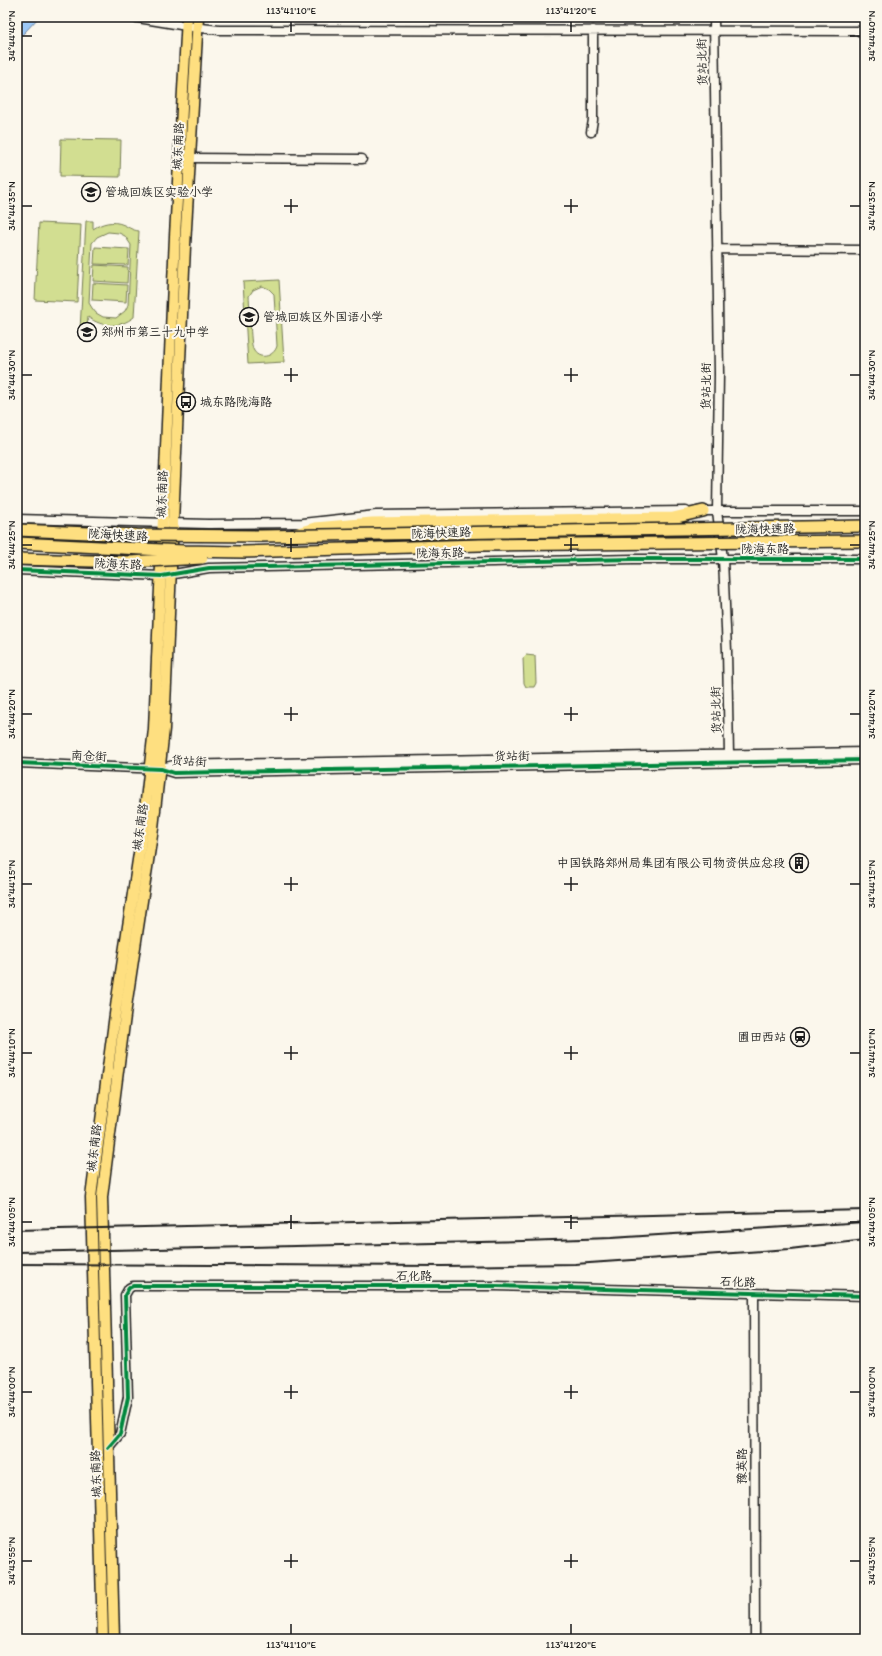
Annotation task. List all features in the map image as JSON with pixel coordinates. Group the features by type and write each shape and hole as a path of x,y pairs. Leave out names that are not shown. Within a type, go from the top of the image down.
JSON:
{"highway":[{"path":"291,536 315,528 372,523 673,518 703,511"},
{"name":"陇海快速路","path":"17,530 137,535 291,536 865,526"},
{"name":"陇海快速路","path":"17,543 243,552 480,545 865,541"},
{"path":"17,559 130,562 243,558 301,550"}],"main road":[{"name":"城东南路","path":"167,575 174,524 184,246 198,17"},
{"name":"城东南路","path":"103,1639 91,1197 117,999 167,698 167,575 163,523 175,244 187,22"},
{"name":"城东南路","path":"114,1639 102,1198 156,768"}],"street":[{"path":"132,17 187,22 198,28 233,30 865,31"},
{"name":"货站北街","path":"714,17 719,374 717,511 723,559 729,755"},
{"path":"591,132 593,120 593,30"},
{"path":"190,158 362,159"},
{"path":"717,249 865,250"},
{"path":"17,519 174,524 303,523 376,515 703,511 865,511"},
{"name":"陇海东路","path":"17,570 167,575 209,568 633,559 865,559"},
{"name":"货站街","path":"156,768 181,765 865,752"},
{"name":"货站街","path":"156,768 174,773 865,760"},
{"name":"南仓街","path":"17,763 156,768"},
{"name":"石化路","path":"108,1448 120,1434 128,1397 125,1295 129,1288 133,1286 496,1286 865,1296"},
{"name":"豫英路","path":"754,1293 755,1639"}],"green space":[{"path":"61,139 121,140 120,177 60,176"},
{"path":"86,221 93,221 93,229 100,225 112,222 120,223 139,231 134,317 129,321 117,325 105,325 88,317 87,330 80,330","holes":["108,232 119,233 125,236 131,245 128,305 125,311 116,318 103,317 96,313 89,303 92,243 97,237"]},
{"path":"39,223 81,225 77,302 35,300"},
{"path":"95,247 129,249 128,265 94,264"},
{"path":"94,265 128,267 127,283 93,281"},
{"path":"279,280 284,362 248,364 243,282","holes":["262,286 269,289 274,294 277,346 273,353 262,356 255,353 252,345 249,296 253,290"]},
{"path":"93,283 127,285 126,302 92,300"},
{"path":"526,655 535,656 536,683 534,687 526,687 524,683 523,658"}],"water":[{"path":"17,17 39,17 24,33 17,38"}],"railway":[{"path":"17,1230 865,1210"},
{"path":"17,1252 611,1238 865,1222"},
{"path":"17,1264 442,1266 575,1264 790,1249 865,1240"}],"cycle path":[{"path":"17,570 162,576 209,568 633,559 865,559"},
{"path":"17,763 161,769 174,773 865,760"},
{"path":"108,1448 120,1434 128,1397 125,1295 129,1288 133,1286 496,1286 865,1296"}],"place":[{"name":"管城回族区实验小学","path":"91,192"},
{"name":"管城回族区外国语小学","path":"249,317"},
{"name":"郑州市第三十九中学","path":"87,332"},
{"name":"城东路陇海路","path":"186,402"},
{"name":"中国铁路郑州局集团有限公司物资供应总段","path":"799,863"},
{"name":"圃田西站","path":"800,1037"}]}
